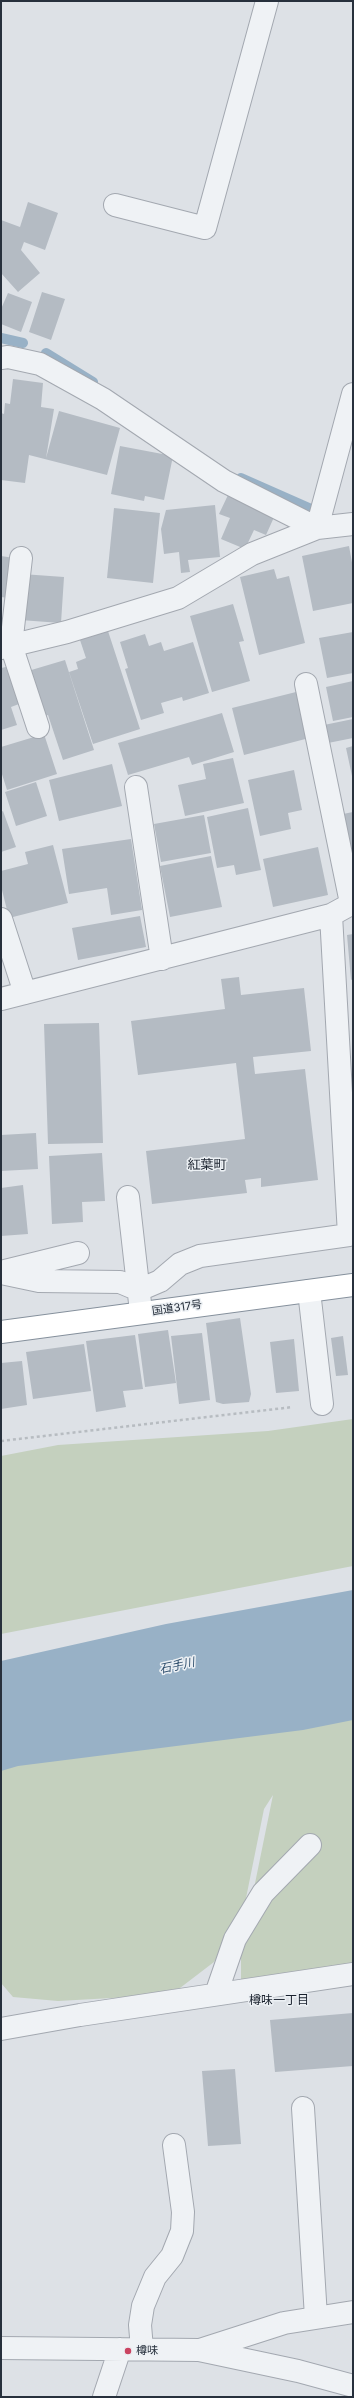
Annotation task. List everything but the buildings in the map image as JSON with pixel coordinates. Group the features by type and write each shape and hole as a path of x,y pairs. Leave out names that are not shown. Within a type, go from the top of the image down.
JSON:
{"highway":[{"name":"国道317号","path":"1,1332 353,1285"}],"street":[{"path":"115,205 205,228 267,1"},
{"path":"1,358 8,357 40,364 103,399 224,481 317,528"},
{"path":"317,528 353,394"},
{"path":"6,646 67,632 178,598 252,554 317,528 353,524"},
{"path":"21,558 6,646 38,727"},
{"path":"1,999 162,959 331,914 352,903 306,684"},
{"path":"136,788 162,959"},
{"path":"1,1273 39,1281 120,1282 138,1290 160,1281 180,1264 200,1256 351,1235 331,914"},
{"path":"1,919 25,993"},
{"path":"128,1197 141,1313"},
{"path":"1,1273 78,1254"},
{"path":"309,1290 322,1404"},
{"path":"216,1994 235,1939 264,1893 310,1846"},
{"path":"1,2029 216,1994 353,1974"},
{"path":"303,2108 316,2318"},
{"path":"142,2349 140,2325 143,2306 155,2277 172,2256 182,2231 183,2212 174,2145"},
{"path":"199,2350 284,2322 353,2312"},
{"path":"1,2348 199,2350 298,2371 353,2386"},
{"path":"104,2397 120,2349"}],"path":[{"path":"1,1441 322,1404"}],"green space":[{"path":"353,1419 353,1566 1,1634 1,1456 58,1445 268,1431"},
{"path":"353,1703 353,1963 241,1982 241,1952 273,1795 264,1809 245,1903 230,1935 214,1962 180,1988 148,1996 58,2001 13,1997 1,1983 1,1732"}],"water":[{"name":"石手川","path":"353,1590 353,1720 303,1730 18,1766 1,1771 1,1661 166,1624"}],"waterway":[{"path":"1,338 23,343"},
{"path":"46,353 93,382"},
{"path":"241,478 309,508"}],"place":[{"name":"樽味","path":"128,2351"}],"district":[{"name":"紅葉町","path":"207,1165"},
{"name":"樽味一丁目","path":"279,2000"}]}
